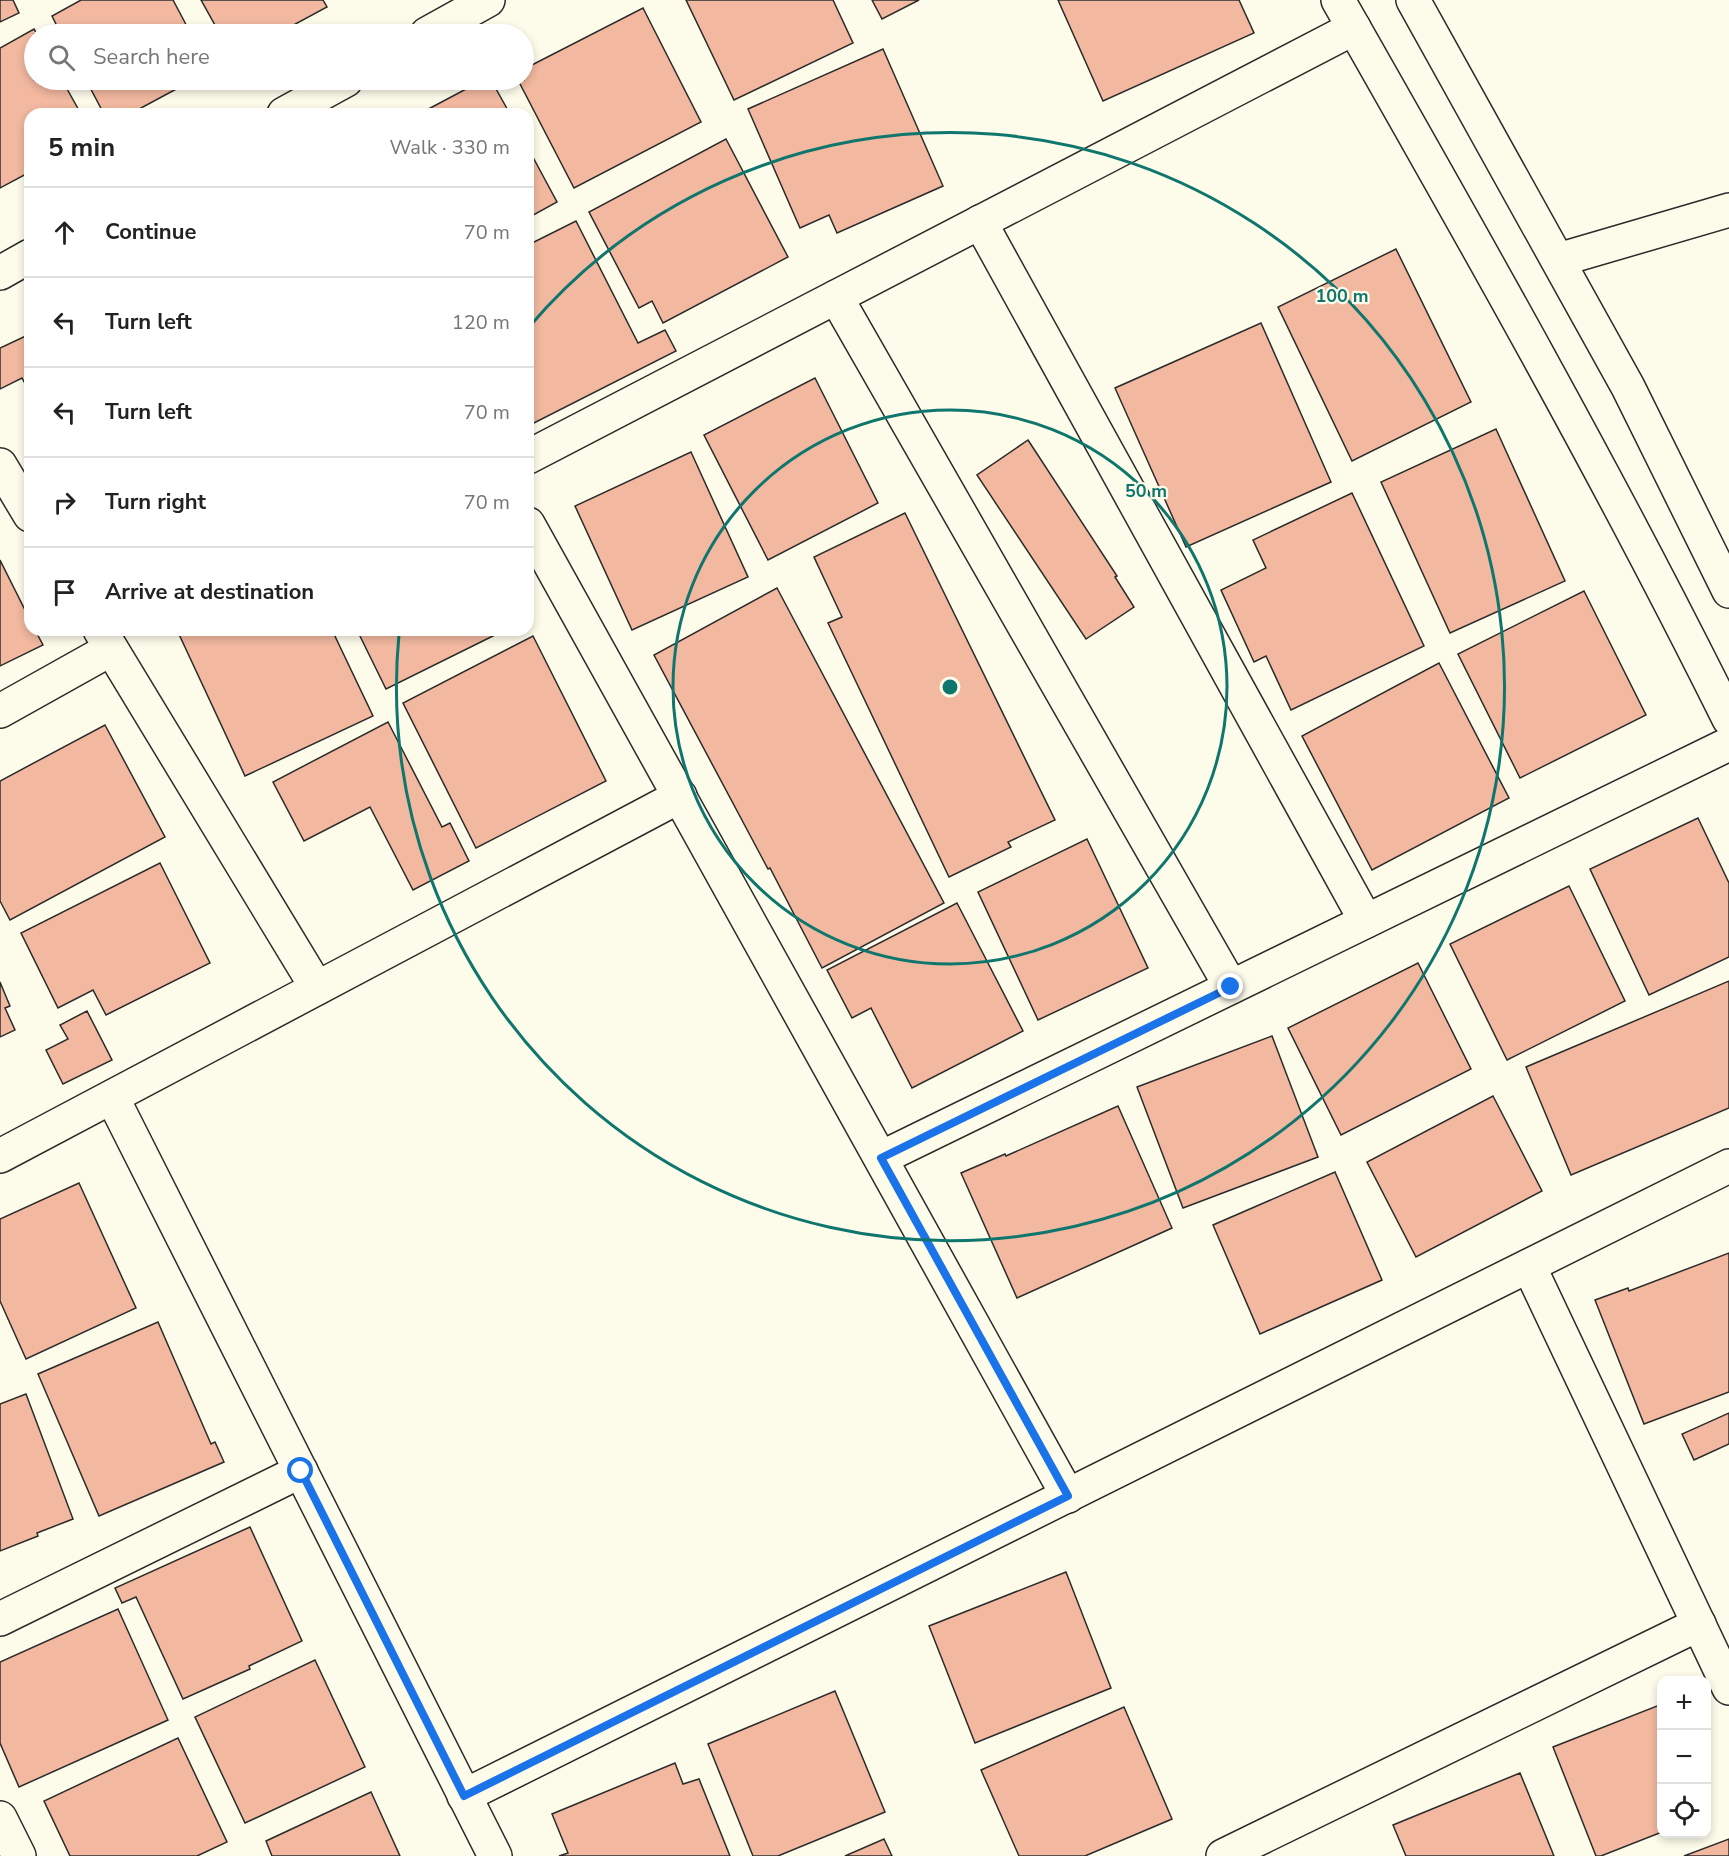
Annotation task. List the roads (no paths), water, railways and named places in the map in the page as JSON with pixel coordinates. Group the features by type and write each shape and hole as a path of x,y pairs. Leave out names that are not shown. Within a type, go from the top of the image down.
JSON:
{"street":[{"path":"445,24 488,0"},
{"path":"1338,0 1573,418 1681,622 1729,719"},
{"path":"1424,6 1558,261 1721,554 1729,591"},
{"path":"534,454 1354,28"},
{"path":"300,108 329,90"},
{"path":"1558,261 1729,210"},
{"path":"980,222 1366,921"},
{"path":"0,273 24,259"},
{"path":"836,297 1231,987"},
{"path":"0,465 24,504"},
{"path":"534,535 1068,1496"},
{"path":"0,711 106,639 317,988"},
{"path":"881,1158 1729,744"},
{"path":"0,1156 680,796"},
{"path":"112,1097 495,1856"},
{"path":"464,1796 1729,1166"},
{"path":"1528,1266 1729,1688"},
{"path":"0,1619 301,1471"},
{"path":"1223,1856 1699,1624"},
{"path":"0,1818 19,1856"}]}
